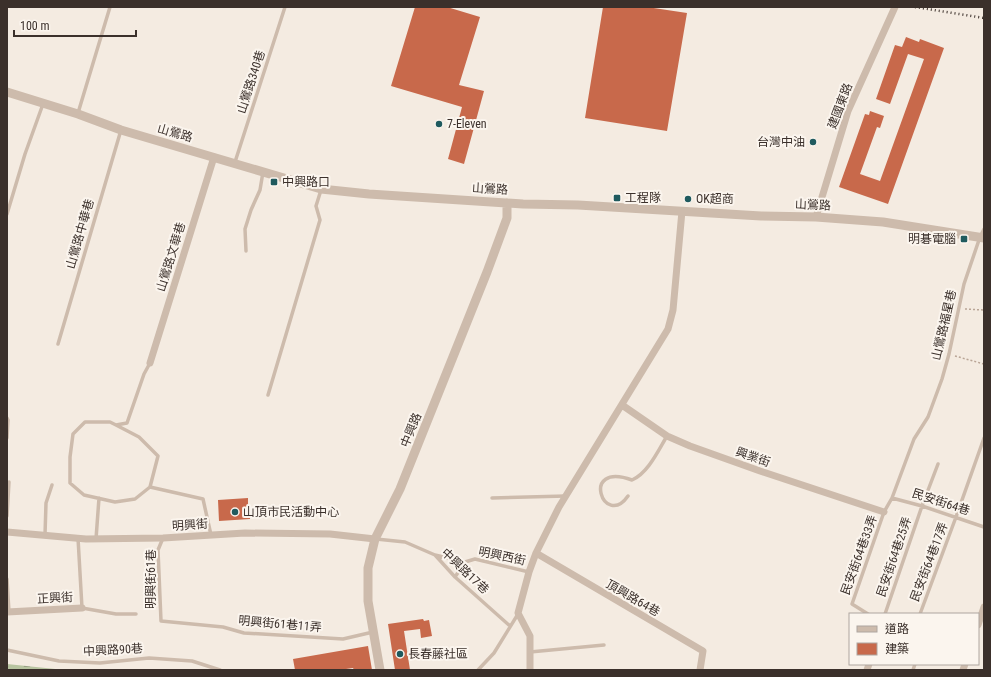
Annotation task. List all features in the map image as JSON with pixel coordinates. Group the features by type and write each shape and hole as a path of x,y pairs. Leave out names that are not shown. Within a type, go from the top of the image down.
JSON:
{"street":[{"name":"建國東路","path":"816,217 848,111 895,7"},
{"name":"山鶯路","path":"7,92 78,114 121,130 321,189 369,194 507,202 761,216 816,217 883,222 983,235"},
{"name":"山鶯路文華巷","path":"150,363 214,157"},
{"name":"中興路","path":"380,670 368,601 368,568 375,539 400,489 487,272 507,218 507,202"},
{"path":"530,670 530,636 518,613 529,572 536,553 559,508 668,329 673,310 682,211"},
{"name":"興業街","path":"622,405 667,436 690,446 884,512"},
{"name":"明興街","path":"7,532 96,539 163,538 246,533 330,534 375,539"},
{"name":"頂興路64巷","path":"536,553 703,651 700,670"},
{"path":"979,622 984,607"},
{"name":"正興街","path":"8,612 82,608"}],"lane":[{"path":"78,114 110,7"},
{"name":"山鶯路340巷","path":"235,163 285,7"},
{"path":"7,214 25,154 44,103"},
{"name":"山鶯路中華巷","path":"58,344 121,130"},
{"path":"246,251 245,229 251,210 260,190 263,171"},
{"path":"268,395 320,220 316,206 321,189"},
{"name":"山鶯路福星巷","path":"892,498 914,439 928,417 949,354 964,284 983,235"},
{"path":"116,425 127,423 144,374 150,363"},
{"path":"7,418 7,438"},
{"path":"85,422 110,422 116,425 139,437 158,456 150,487 135,499 114,502 84,495 70,483 70,457 73,434 85,422"},
{"path":"628,496 615,506 610,505 604,502 600,495 600,487 603,482 611,476 632,480 638,477 650,463 667,436"},
{"name":"民安街64巷17弄","path":"920,613 984,438"},
{"name":"民安街64巷25弄","path":"885,613 938,464"},
{"path":"7,516 9,482"},
{"path":"45,535 46,503 52,485"},
{"path":"150,487 203,499 211,535"},
{"path":"492,498 567,496"},
{"path":"96,539 99,498"},
{"name":"民安街64巷","path":"892,498 922,506 984,527"},
{"name":"民安街64巷33弄","path":"866,613 852,604 884,512 892,498"},
{"name":"正興街","path":"78,538 82,608"},
{"name":"明興街61巷","path":"161,621 158,550 163,538"},
{"name":"中興路17巷","path":"375,539 405,542 434,555 455,577 510,626"},
{"path":"434,555 465,562"},
{"name":"明興西街","path":"455,577 465,562 475,559 529,572"},
{"path":"7,579 8,612"},
{"path":"82,608 116,614 136,614"},
{"path":"478,670 494,653 518,613"},
{"name":"明興街61巷11弄","path":"161,621 223,627 244,633 343,639 374,632"},
{"path":"529,652 604,645"},
{"name":"中興路90巷","path":"7,650 59,661 100,663 149,658 192,661 220,670"}],"path":[{"path":"959,308 984,310"},
{"path":"949,354 984,364"}],"green space":[{"path":"7,664 65,670 7,670"}],"building":[{"path":"415,7 447,7 480,17 459,85 484,91 464,164 448,159 462,107 391,86"},
{"path":"603,7 647,7 687,13 667,131 585,118"},
{"path":"906,37 919,42 920,39 944,48 888,204 839,187 865,114 869,115 870,111 884,116 880,128 877,127 860,174 880,181 924,59 908,54 890,104 876,99 895,45 902,47"},
{"name":"山頂市民活動中心","path":"248,498 248,508 251,508 252,516 250,516 250,519 219,521 218,500"},
{"name":"長春藤社區","path":"423,619 424,621 429,620 432,636 421,638 420,629 404,631 410,670 395,670 388,624"},
{"path":"368,646 372,670 354,670 353,668 339,670 295,670 293,659"}],"railway":[{"path":"915,7 984,18"}],"place":[{"name":"7-Eleven","path":"439,124"},
{"name":"台灣中油","path":"813,142"},
{"name":"中興路口","path":"274,182"},
{"name":"工程隊","path":"617,198"},
{"name":"OK超商","path":"688,199"},
{"name":"明碁電腦","path":"964,239"},
{"name":"山頂市民活動中心","path":"235,512"},
{"name":"長春藤社區","path":"400,654"}]}
